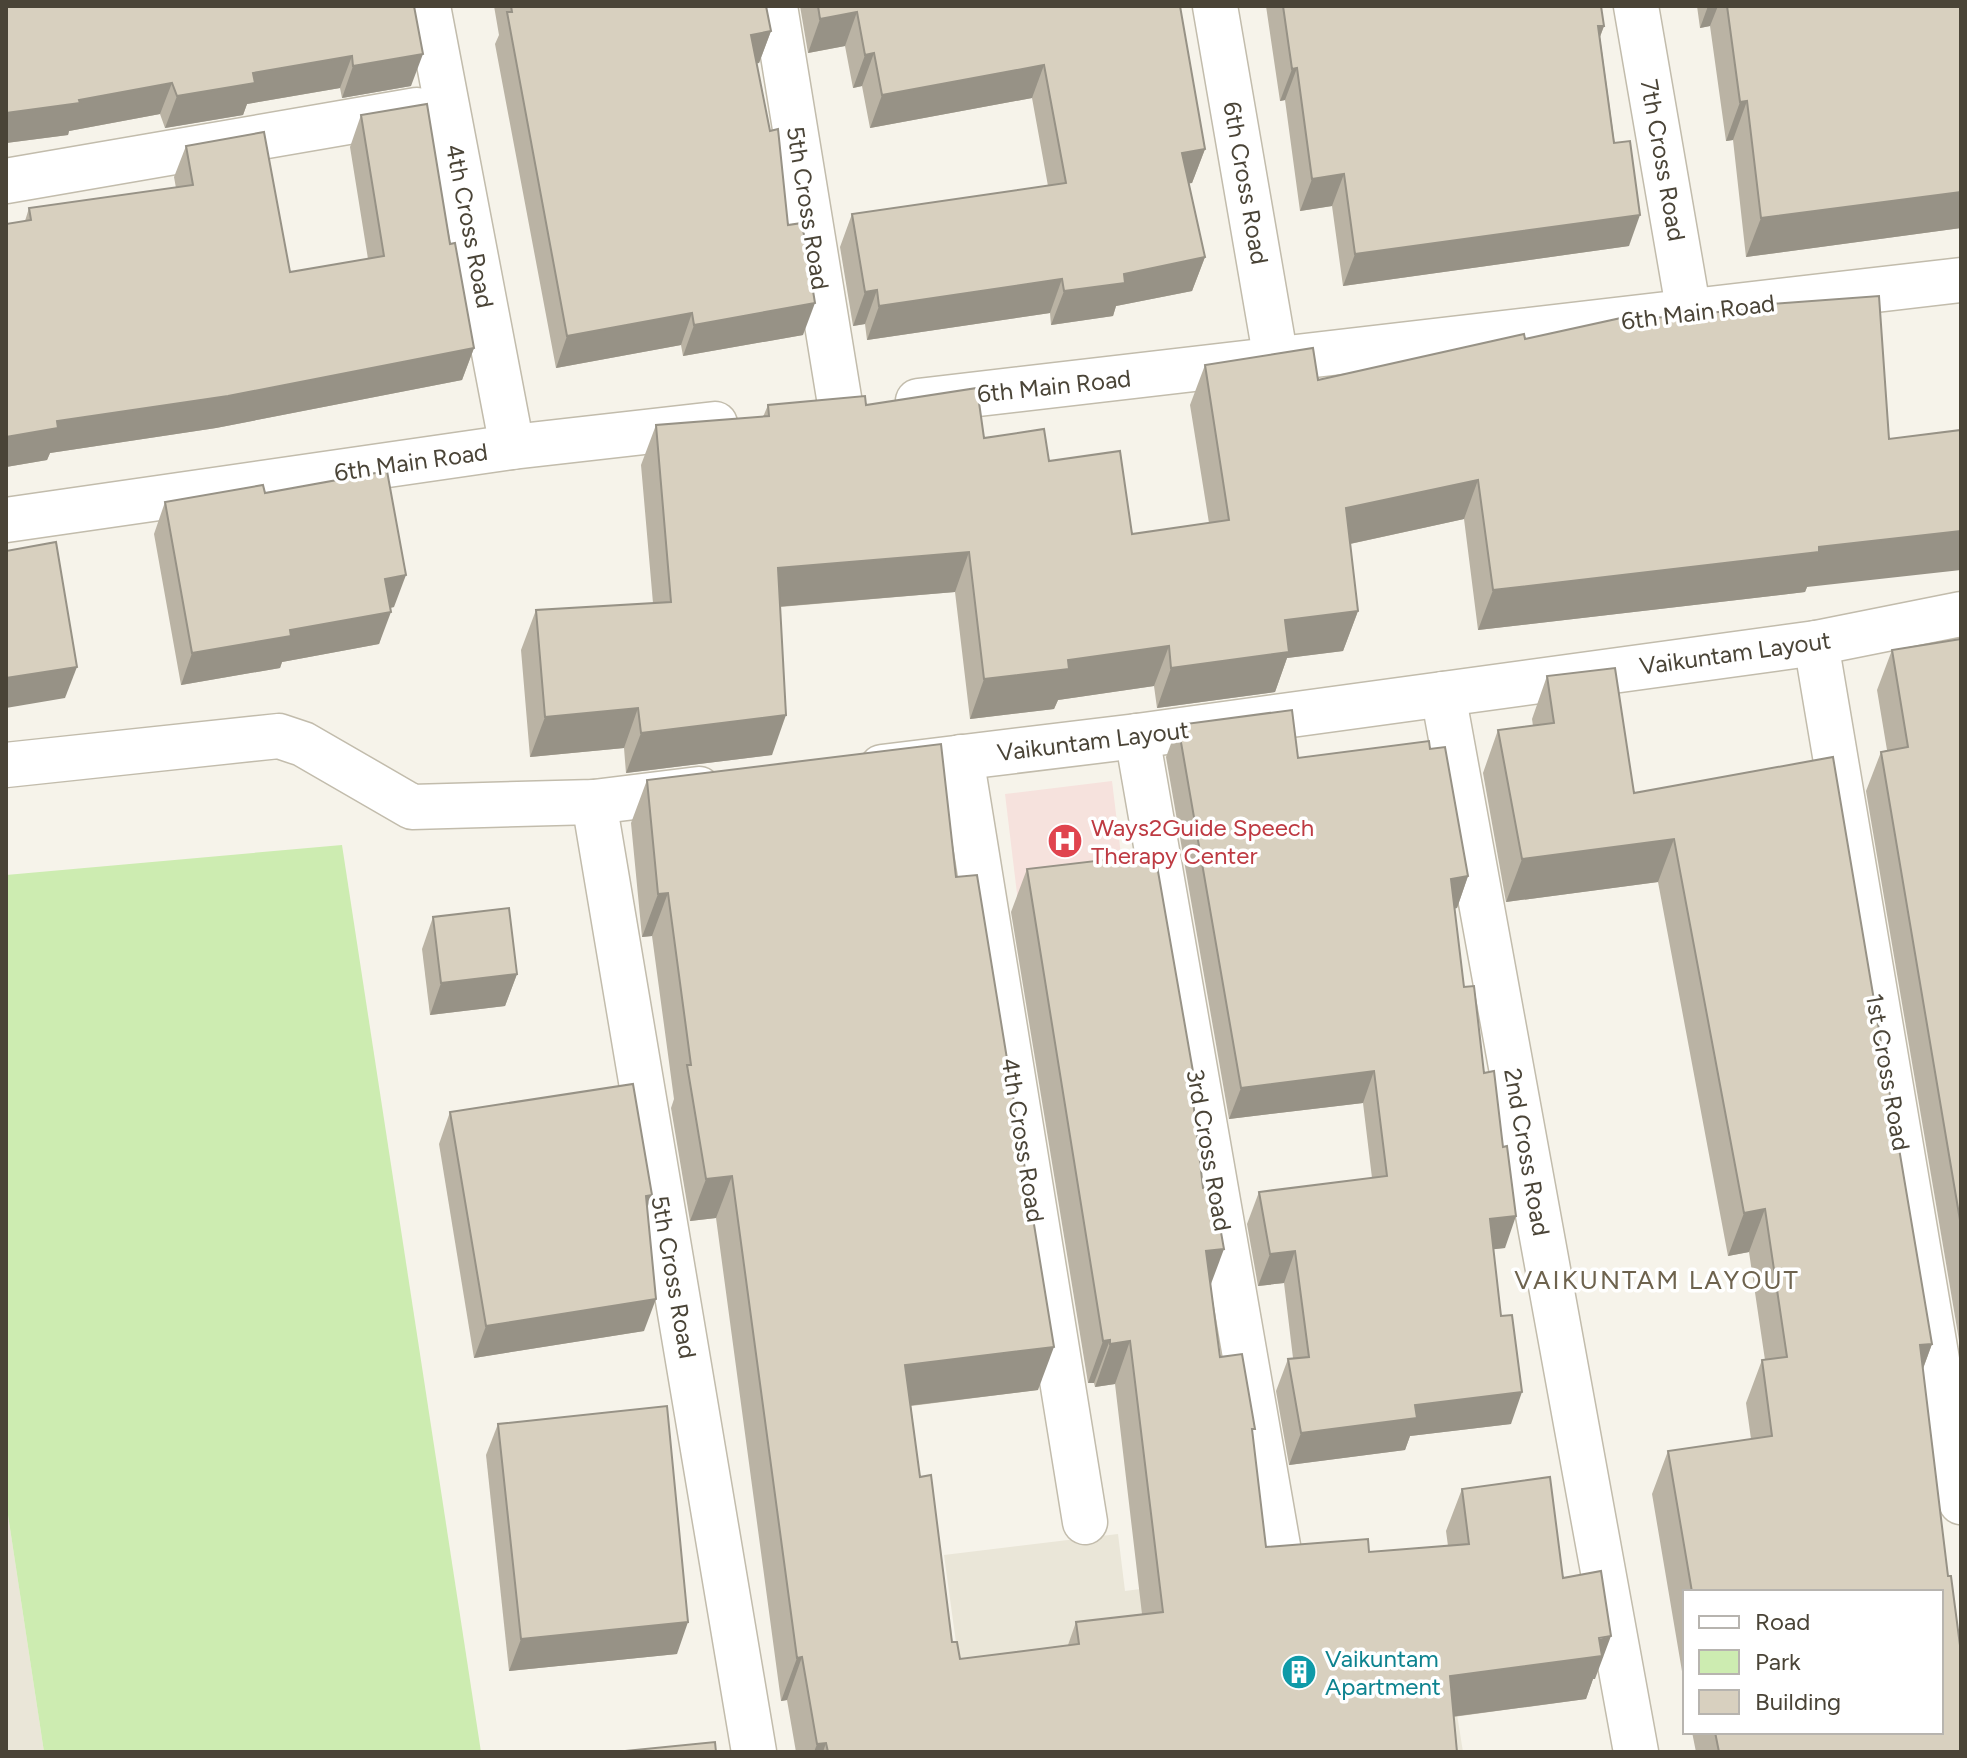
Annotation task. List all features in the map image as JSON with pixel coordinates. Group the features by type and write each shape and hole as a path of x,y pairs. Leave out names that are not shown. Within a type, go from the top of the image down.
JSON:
{"street":[{"name":"4th Cross Road","path":"428,6 512,447"},
{"name":"5th Cross Road","path":"775,6 825,412"},
{"name":"6th Cross Road","path":"1215,6 1276,360"},
{"name":"7th Cross Road","path":"1636,6 1689,313"},
{"path":"6,181 447,105"},
{"name":"6th Main Road","path":"825,412 1961,280"},
{"name":"6th Main Road","path":"6,520 512,447 747,420"},
{"name":"Vaikuntam Layout","path":"838,772 1137,736 1816,643 1961,614"},
{"name":"1st Cross Road","path":"1816,643 1961,1502"},
{"name":"2nd Cross Road","path":"1443,694 1636,1752"},
{"path":"6,765 279,736 303,744 412,807 594,802 731,785"},
{"name":"3rd Cross Road","path":"1137,736 1281,1563"},
{"name":"4th Cross Road","path":"961,757 1085,1522"},
{"name":"5th Cross Road","path":"594,802 754,1752"}],"shaded area":[{"name":"Ways2Guide Speech Therapy Center","path":"1112,781 1125,888 1018,902 1005,794"},
{"path":"6,1502 44,1752 6,1752"},
{"path":"1118,1534 1125,1591 1431,1551 1463,1752 971,1752 944,1555"}],"green space":[{"path":"342,845 481,1752 44,1752 6,1502 6,875"}],"building":[{"path":"6,6 414,6 423,54 353,66 352,56 253,73 255,83 177,96 172,83 79,100 80,103 6,113"},
{"path":"511,6 766,6 771,31 751,35 770,131 778,129 788,225 802,223 815,303 694,325 692,313 567,336 507,12 512,12"},
{"path":"818,6 1180,6 1205,149 1182,153 1205,257 1124,274 1125,283 1064,291 1062,279 879,306 877,290 865,292 852,214 1066,183 1044,65 882,95 874,53 865,55 857,12 820,19"},
{"path":"1283,6 1601,6 1604,26 1598,26 1614,143 1630,141 1640,215 1355,254 1344,174 1312,179 1297,68 1292,69"},
{"path":"1727,6 1961,6 1961,192 1761,218 1747,101 1740,102"},
{"path":"427,104 450,244 455,243 474,348 228,396 57,421 58,428 6,437 6,224 31,220 29,208 193,185 186,146 264,132 290,272 384,256 361,115"},
{"path":"1879,296 1889,439 1961,430 1961,531 1819,547 1819,552 1493,590 1478,480 1346,508 1358,611 1285,620 1289,652 1171,668 1169,646 1068,660 1069,669 984,679 969,552 778,568 786,715 641,733 638,708 545,717 536,610 671,602 656,425 769,416 768,405 865,396 866,405 977,388 984,438 1044,429 1049,461 1120,451 1132,534 1229,520 1205,365 1313,348 1318,380 1524,334 1525,339 1621,318 1622,321 1771,307 1771,304"},
{"path":"387,471 406,575 385,579 391,612 290,630 291,636 192,653 165,502 263,485 265,493"},
{"path":"56,542 77,667 6,678 6,551"},
{"path":"1961,639 1961,1226 1881,752 1908,747 1892,650"},
{"path":"1615,668 1634,793 1833,757 1932,1344 1920,1345 1948,1576 1951,1576 1961,1653 1961,1752 1719,1752 1715,1734 1943,1734 1943,1590 1692,1590 1668,1451 1772,1436 1762,1360 1787,1357 1765,1209 1744,1213 1674,839 1522,859 1498,730 1554,723 1547,676"},
{"path":"1292,710 1298,758 1429,741 1430,749 1445,747 1468,876 1451,879 1464,987 1474,986 1484,1073 1494,1071 1503,1147 1507,1146 1516,1216 1490,1219 1501,1316 1512,1315 1522,1392 1415,1405 1417,1418 1301,1433 1288,1359 1309,1357 1295,1251 1270,1254 1259,1192 1387,1176 1374,1071 1241,1088 1178,725"},
{"path":"941,744 956,877 977,875 1054,1347 905,1365 920,1477 931,1475 952,1642 957,1642 960,1659 1079,1644 1076,1622 1163,1612 1130,1341 1110,1344 1110,1340 1103,1341 1027,869 1155,854 1195,1083 1191,1083 1203,1188 1213,1187 1224,1249 1206,1251 1220,1357 1242,1354 1255,1429 1252,1429 1266,1547 1368,1539 1369,1552 1469,1544 1462,1489 1550,1477 1563,1578 1601,1571 1611,1636 1599,1638 1602,1656 1450,1676 1457,1752 828,1752 826,1743 817,1744 802,1657 797,1658 732,1176 706,1179 687,1065 691,1065 668,893 658,894 647,780"},
{"path":"509,908 517,974 441,983 433,917"},
{"path":"633,1084 652,1195 646,1196 656,1299 486,1326 450,1112"},
{"path":"667,1406 688,1622 521,1639 498,1424"},
{"path":"715,1742 716,1752 615,1752"}],"place":[{"name":"Ways2Guide Speech Therapy Center","path":"1065,841"},
{"name":"Vaikuntam Apartment","path":"1299,1672"}],"district":[{"name":"VAIKUNTAM LAYOUT","path":"1657,1280"}]}
